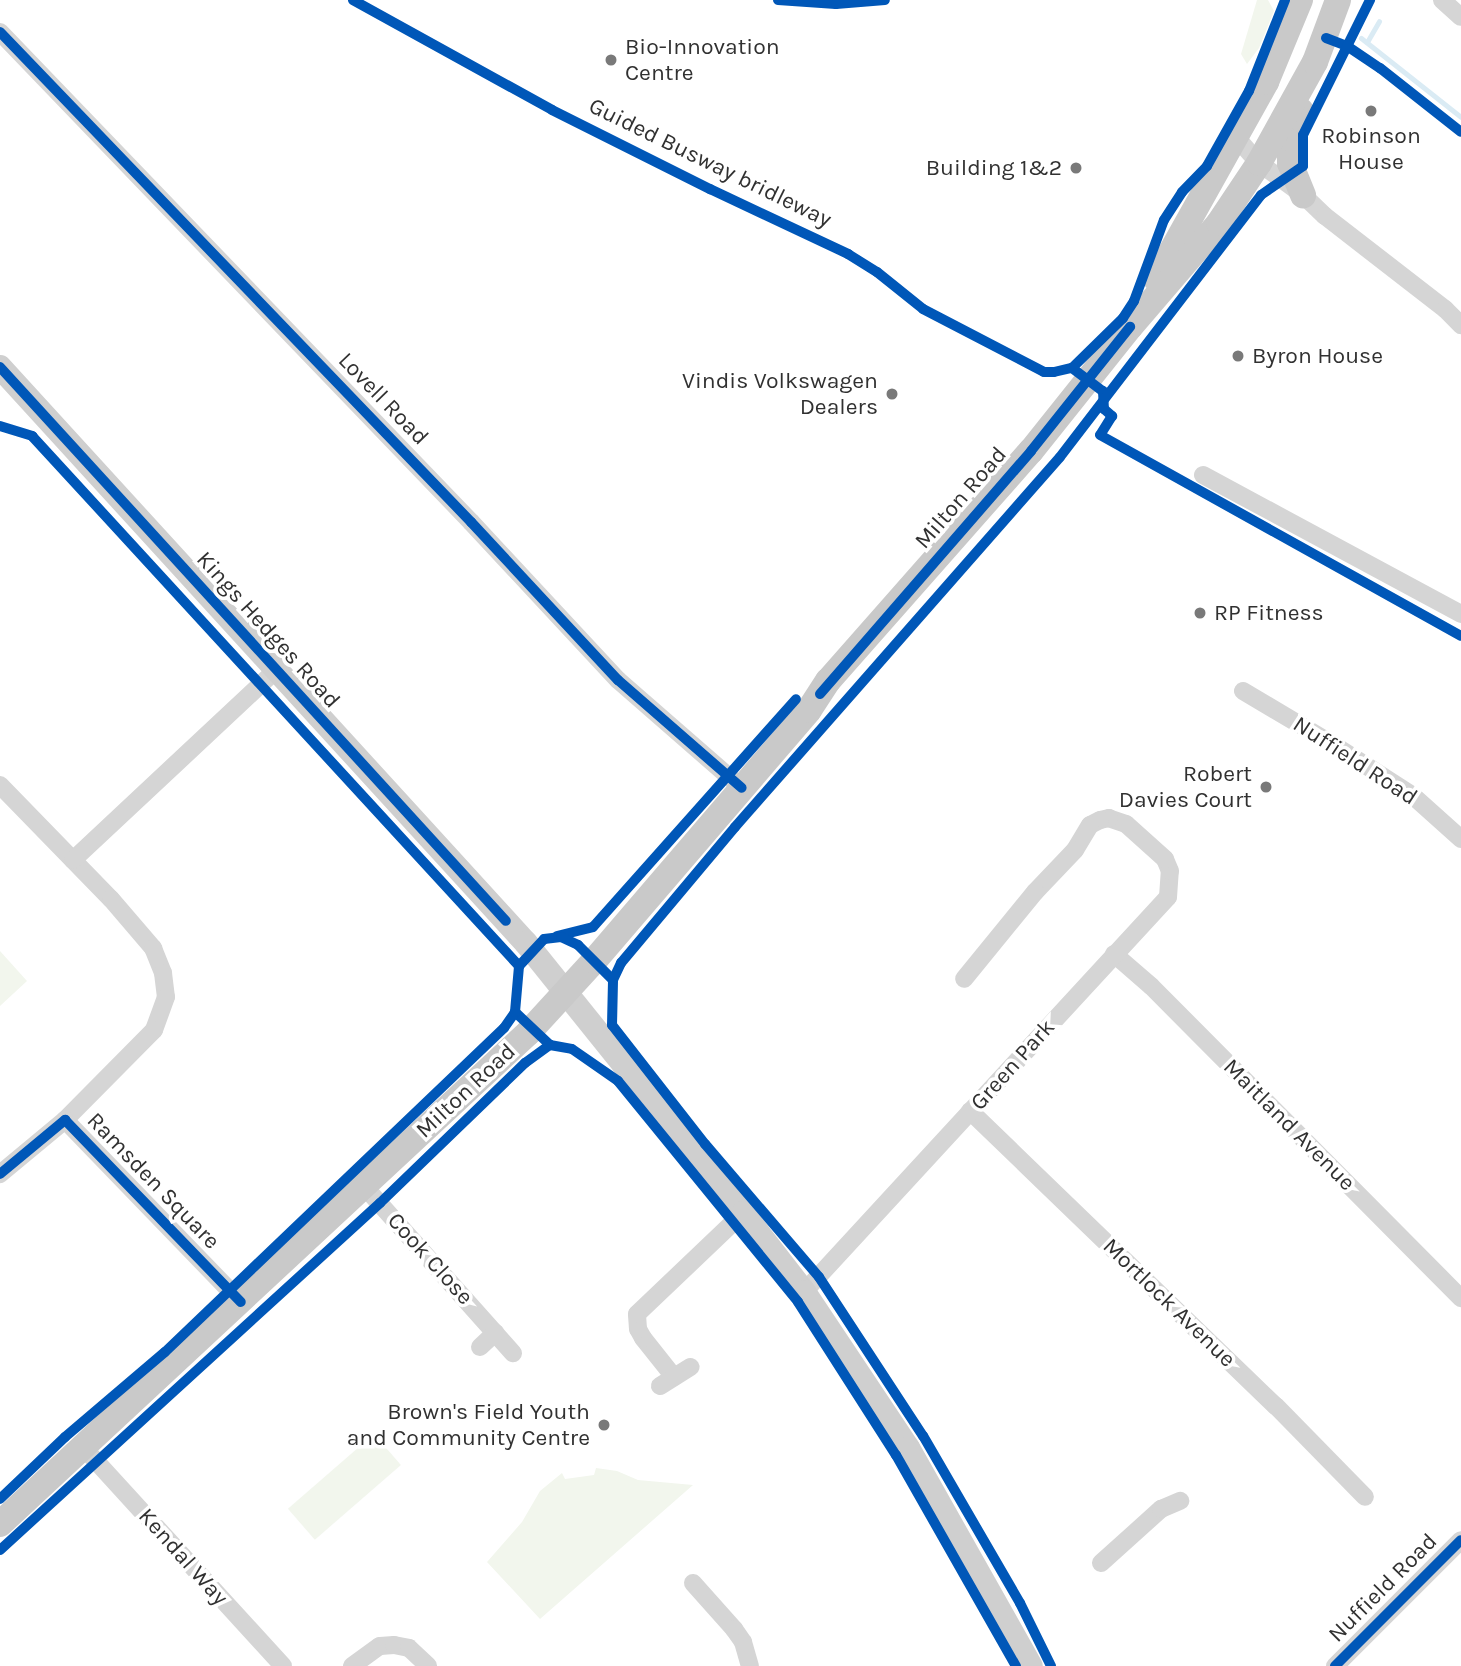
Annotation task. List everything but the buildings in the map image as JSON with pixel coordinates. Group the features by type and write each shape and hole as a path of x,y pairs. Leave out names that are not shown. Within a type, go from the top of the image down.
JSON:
{"main road":[{"name":"Milton Road","path":"1130,327 1266,82 1300,0"},
{"name":"Milton Road","path":"0,1524 528,1033 565,992 809,710 828,681 1031,451 1130,327 1219,223 1259,163 1315,62 1340,4"},
{"path":"1303,195 1290,163 1290,142 1312,81 1315,62"},
{"path":"1174,248 1195,229 1235,171 1245,163 1259,163"}],"street":[{"path":"1442,0 1461,18"},
{"name":"Lovell Road","path":"0,32 453,502 618,680 742,788"},
{"path":"1237,137 1259,163 1445,309 1461,326"},
{"path":"1241,191 1260,181 1282,179"},
{"name":"Kings Hedges Road","path":"5,381 276,670 526,943 743,1213 804,1292 908,1448 1031,1666"},
{"path":"1203,475 1461,614"},
{"path":"73,860 276,670"},
{"name":"Nuffield Road","path":"1243,691 1412,796 1461,839"},
{"name":"Ramsden Square","path":"0,785 153,948 163,974 166,997 154,1030 65,1120 0,1174"},
{"name":"Green Park","path":"804,1292 1168,897 1170,871 1165,859 1126,824 1109,818 1090,825 1075,850 1035,892 964,979"},
{"name":"Maitland Avenue","path":"1114,954 1151,986 1461,1298"},
{"name":"Mortlock Avenue","path":"970,1111 1283,1413 1366,1497"},
{"name":"Ramsden Square","path":"65,1120 241,1302"},
{"name":"Cook Close","path":"364,1186 513,1353"},
{"path":"690,1367 667,1382 637,1325 637,1314 743,1213"},
{"path":"480,1347 495,1333"},
{"name":"Kendal Way","path":"83,1448 284,1666"},
{"path":"1101,1563 1161,1509 1180,1501"},
{"name":"Nuffield Road","path":"1335,1666 1461,1540"},
{"path":"693,1583 743,1642 750,1666"},
{"path":"352,1666 380,1646 394,1645 409,1648 428,1666"}],"shaded area":[{"path":"1257,0 1268,0 1274,11 1259,48 1247,64 1241,54"},
{"path":"0,951 27,981 0,1006"},
{"path":"374,1434 401,1465 315,1540 288,1509"},
{"path":"596,1468 617,1471 638,1480 693,1485 540,1619 487,1562 522,1522 540,1491 562,1473 565,1479 594,1475"}],"waterway":[{"path":"1367,42 1379,21"},
{"path":"1361,38 1461,117"}],"cycle path":[{"name":"Guided Busway bridleway","path":"353,0 552,110 848,254 877,272 923,309 1044,372 1072,368 1123,318 1134,301 1164,220 1182,192 1207,166 1249,91 1285,0"},
{"path":"778,0 836,4 885,0"},
{"path":"1051,1666 1020,1603 923,1436 819,1277 705,1144 612,1025 613,980 621,963 735,827 1060,457 1261,195 1303,166 1303,135 1370,0"},
{"path":"0,32 471,522 618,680 742,788"},
{"path":"1326,38 1347,46 1380,68 1461,132"},
{"path":"820,694 1031,451 1130,327"},
{"path":"0,367 506,921"},
{"path":"1072,368 1103,391 1104,409 1112,416 1100,435 1461,636"},
{"path":"0,426 32,436 519,966"},
{"path":"557,936 593,927 796,699"},
{"path":"0,1499 65,1437 165,1352 504,1028 515,1012 519,966 544,939 561,937 578,945 613,980"},
{"path":"515,1012 550,1045 572,1049 618,1081 798,1302 896,1455 1016,1666"},
{"path":"0,1550 380,1203 525,1063 550,1045"},
{"path":"0,1174 65,1120 241,1302"},
{"path":"1335,1666 1461,1540"}],"place":[{"name":"Bio-Innovation Centre","path":"611,60"},
{"name":"Robinson House","path":"1371,111"},
{"name":"Building 1&2","path":"1076,168"},
{"name":"Byron House","path":"1238,356"},
{"name":"Vindis Volkswagen Dealers","path":"892,394"},
{"name":"RP Fitness","path":"1200,613"},
{"name":"Robert Davies Court","path":"1266,787"},
{"name":"Brown's Field Youth and Community Centre","path":"604,1425"}]}
